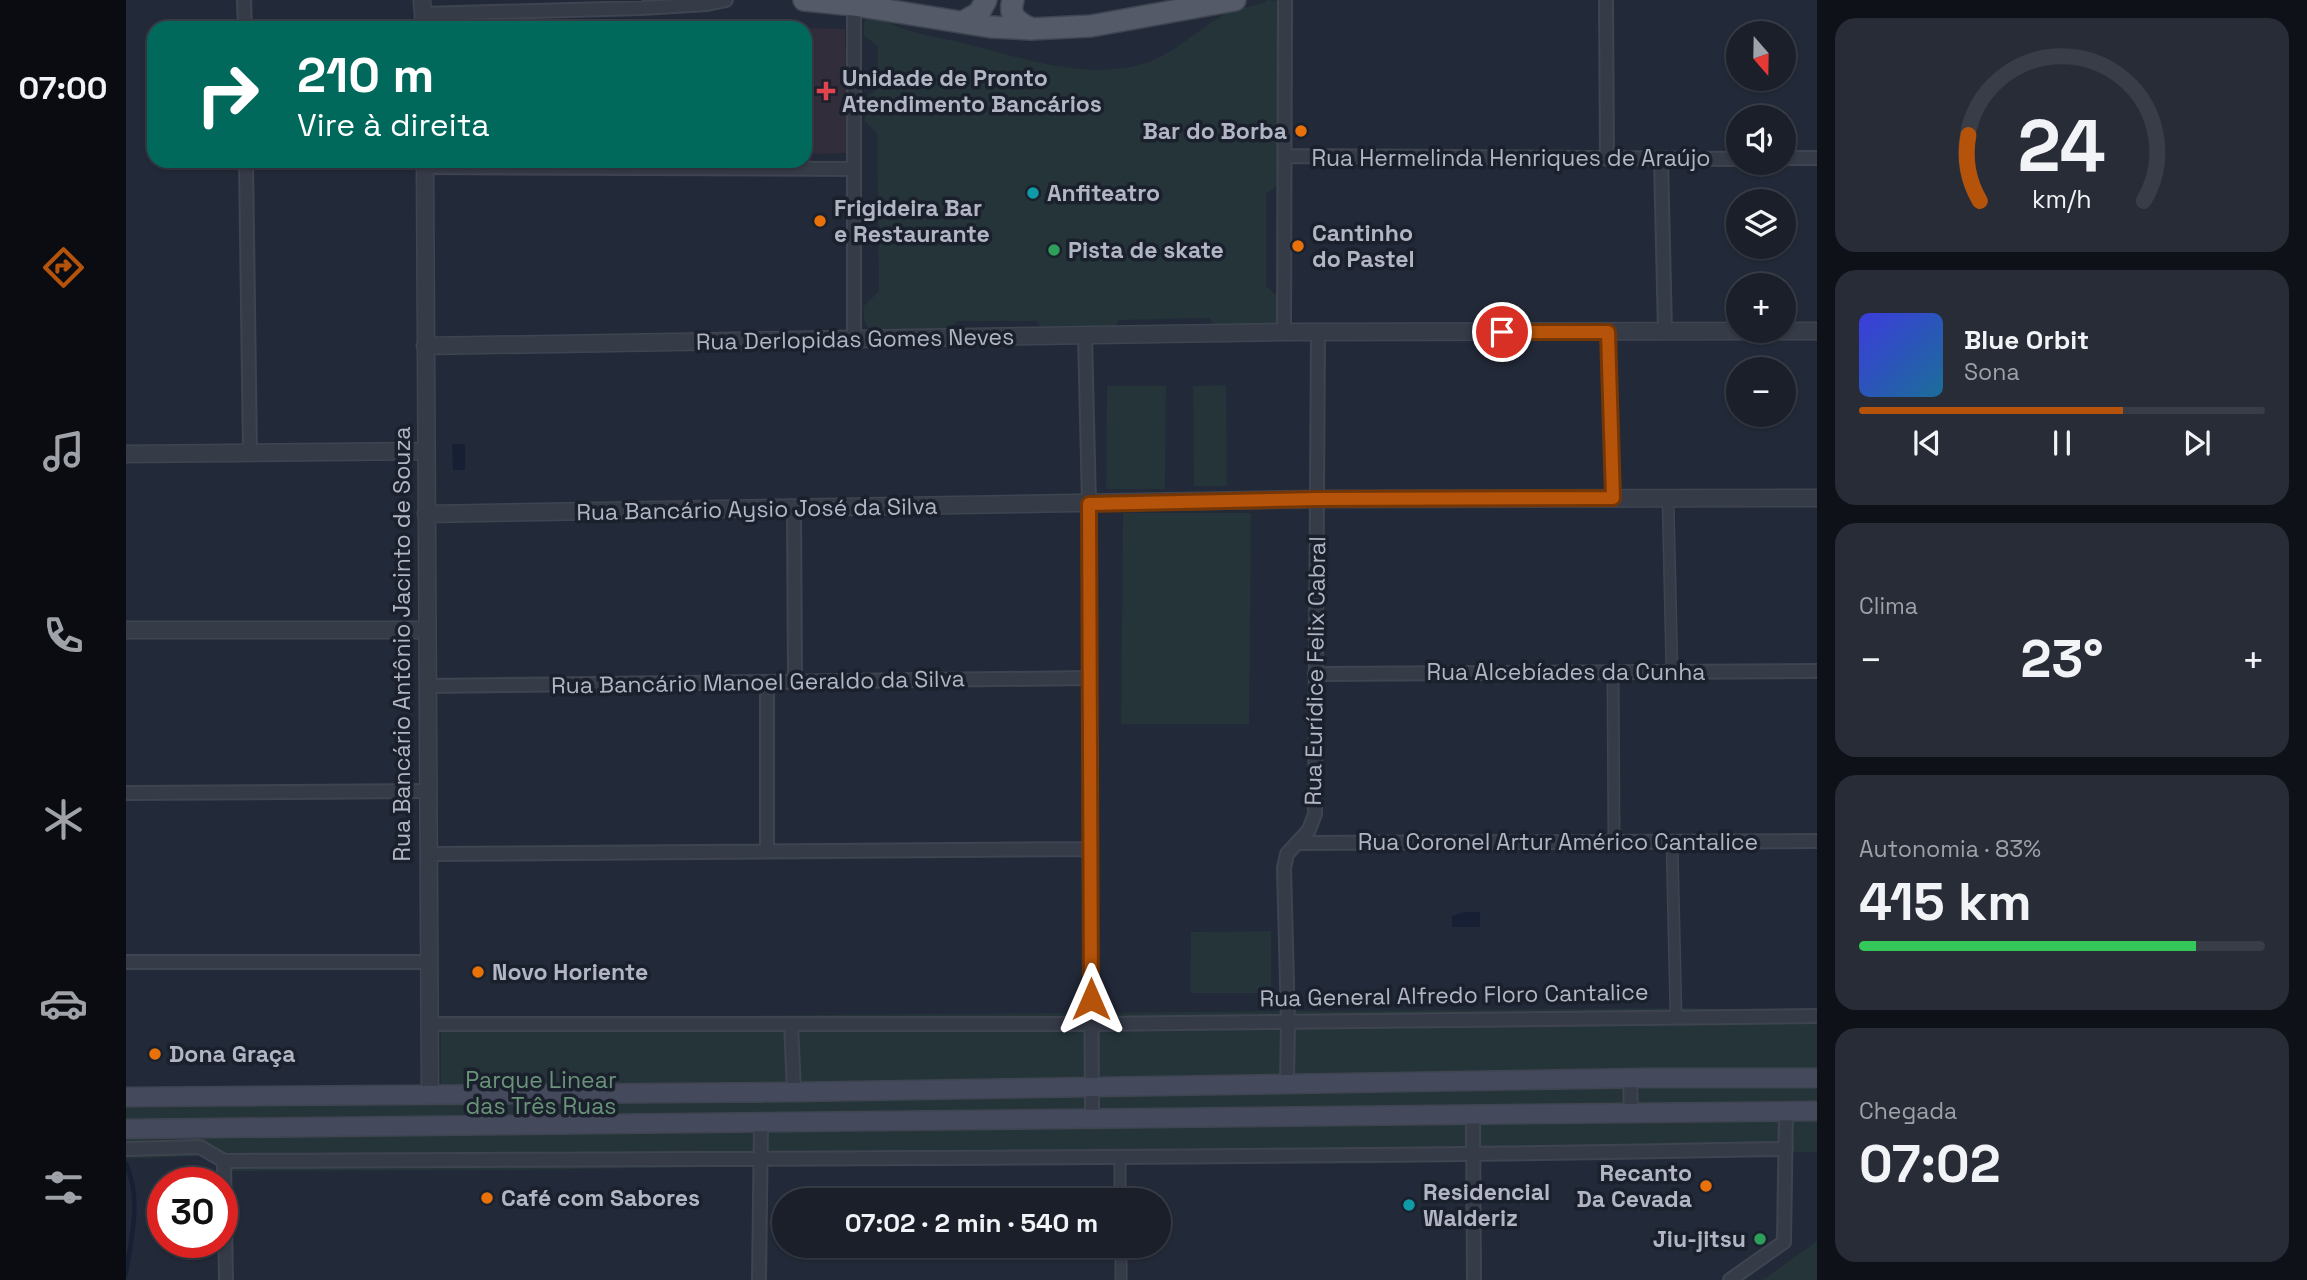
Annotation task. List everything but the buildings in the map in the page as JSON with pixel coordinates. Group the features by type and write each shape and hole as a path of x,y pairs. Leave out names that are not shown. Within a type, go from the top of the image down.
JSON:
{"main road":[{"path":"804,0 854,5 991,27 1031,29 1124,22 1235,0"},
{"path":"963,22 979,13 986,0"},
{"path":"1013,0 1011,9 1016,21 1031,29"},
{"path":"126,1097 1817,1078"},
{"name":"Rua Bancário Antônio Jacinto de Souza","path":"430,1095 430,1126"},
{"path":"126,1129 1817,1111"}],"street":[{"path":"244,0 245,21"},
{"path":"423,14 642,8 707,4 726,0"},
{"path":"1284,332 1285,0"},
{"path":"1606,0 1607,159"},
{"path":"854,5 854,339"},
{"name":"Rua Hermelinda Henriques de Araújo","path":"1285,156 1726,159"},
{"path":"1796,158 1817,158"},
{"path":"1661,160 1665,331"},
{"path":"246,168 250,453"},
{"name":"Rua Bancário Antônio Jacinto de Souza","path":"425,168 430,1095"},
{"path":"768,168 854,169"},
{"name":"Rua Derlopidas Gomes Neves","path":"425,346 1284,332 1817,331"},
{"name":"Rua Eurídice Felix Cabral","path":"1287,1084 1284,868 1287,855 1308,830 1315,814 1318,332"},
{"path":"1608,332 1613,498"},
{"path":"1085,335 1089,504 1092,1119"},
{"path":"126,454 425,451"},
{"path":"1668,498 1672,672"},
{"name":"Rua Bancário Aysio José da Silva","path":"426,514 1317,499 1817,498"},
{"path":"793,508 795,682"},
{"path":"126,629 426,630"},
{"name":"Rua Alcebíades da Cunha","path":"1315,674 1817,671"},
{"path":"1613,672 1614,842"},
{"name":"Rua Bancário Manoel Geraldo da Silva","path":"427,686 1089,678"},
{"path":"767,682 767,851"},
{"path":"126,793 427,791"},
{"name":"Rua Coronel Artur Américo Cantalice","path":"1298,843 1817,841"},
{"path":"1672,842 1676,1016"},
{"path":"428,854 1090,849"},
{"path":"126,962 429,962"},
{"name":"Rua General Alfredo Floro Cantalice","path":"428,1024 1091,1024 1817,1016"},
{"path":"791,1024 794,1091"},
{"path":"1630,1079 1631,1112"},
{"path":"1730,1280 1784,1242 1786,1110"},
{"path":"1473,1113 1474,1280"},
{"path":"759,1280 761,1123"},
{"path":"126,1149 200,1147 225,1161 1120,1158 1786,1149"},
{"path":"1120,1158 1120,1188"},
{"path":"225,1161 226,1280"},
{"path":"1121,1258 1121,1280"}],"shaded area":[{"name":"Unidade de Pronto Atendimento Bancários","path":"812,28 845,29 848,153 812,154"}],"green space":[{"path":"1268,0 1277,1 1279,184 1266,194 1266,286 1279,298 1280,315 1277,328 1218,329 1209,318 1119,320 1112,331 1043,331 1037,321 957,321 949,332 874,332 868,327 863,307 879,291 877,134 865,121 865,98 877,89 878,47 864,35 864,22 869,15 911,31 1035,61 1106,70 1151,61 1228,12"},
{"path":"1226,385 1227,486 1194,486 1193,386"},
{"path":"1107,386 1166,386 1165,489 1106,489"},
{"path":"1123,513 1251,513 1249,724 1121,724"},
{"path":"1271,931 1271,993 1190,993 1191,932"},
{"name":"Parque Linear das Três Ruas","path":"1685,1008 1817,1013 1817,1152 505,1170 238,1171 238,1167 224,1167 203,1156 126,1159 126,1091 441,1087 441,1018"},
{"path":"1817,1241 1817,1280 1761,1280 1767,1277"}],"water":[{"path":"452,444 465,444 465,470 453,470"},
{"path":"1465,912 1480,912 1480,927 1452,927 1452,916"}],"waterway":[{"path":"126,1164 131,1177 134,1205 126,1274"}],"place":[{"name":"Unidade de Pronto Atendimento Bancários","path":"826,91"},
{"name":"Bar do Borba","path":"1301,131"},
{"name":"Anfiteatro","path":"1033,193"},
{"name":"Frigideira Bar e Restaurante","path":"820,221"},
{"name":"Cantinho do Pastel","path":"1298,246"},
{"name":"Pista de skate","path":"1054,250"},
{"name":"Novo Horiente","path":"478,972"},
{"name":"Dona Graça","path":"155,1054"},
{"name":"Recanto Da Cevada","path":"1706,1186"},
{"name":"Café com Sabores","path":"487,1198"},
{"name":"Residencial Walderiz","path":"1409,1205"},
{"name":"Jiu-jitsu","path":"1760,1239"}],"route":[{"path":"1091,999 1089,504 1317,499 1613,498 1608,332 1502,332"}]}
